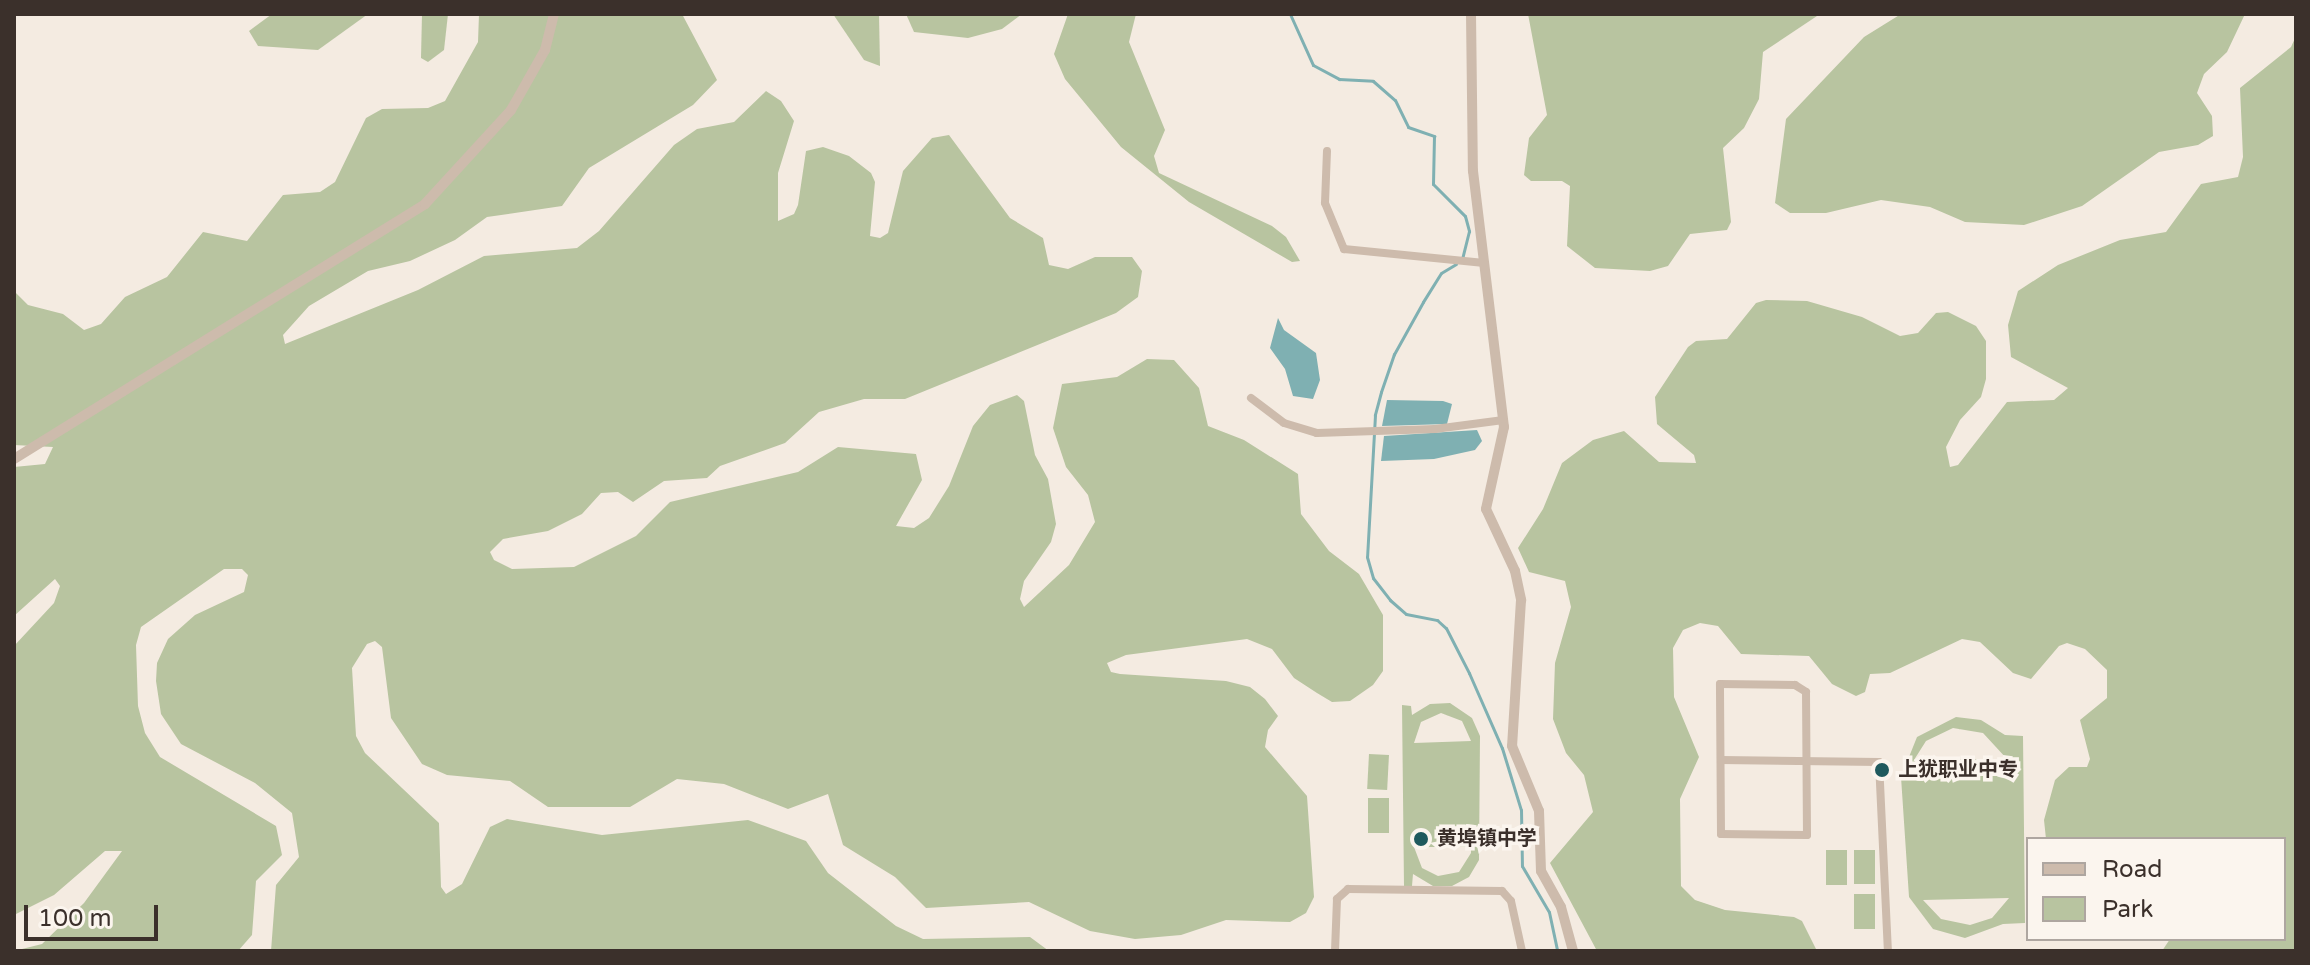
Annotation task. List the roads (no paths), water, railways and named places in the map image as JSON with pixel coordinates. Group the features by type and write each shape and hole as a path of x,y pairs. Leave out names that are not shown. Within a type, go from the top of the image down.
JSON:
{"street":[{"path":"14,459 425,204 511,110 545,50 554,14"},
{"path":"1471,14 1476,111 1472,151 1503,420 1501,457 1486,509 1520,586 1512,746 1539,811 1539,862 1561,907 1573,951"},
{"path":"1327,151 1325,203 1344,249 1484,263"},
{"path":"1251,398 1284,423 1317,433 1381,431 1503,420"},
{"path":"1720,684 1803,688 1807,835 1721,834 1721,760 1720,684"},
{"path":"1721,760 1871,760 1883,771 1888,951"},
{"path":"1335,951 1337,899 1348,889 1502,891 1511,901 1522,951"}],"water":[{"path":"1278,318 1284,330 1316,353 1320,380 1313,399 1293,396 1285,369 1270,348"},
{"path":"1387,400 1443,401 1452,404 1447,424 1382,426"},
{"path":"1477,430 1482,441 1475,450 1434,459 1381,461 1384,436"}],"waterway":[{"path":"1290,14 1313,65 1339,79 1373,81 1395,100 1408,127 1434,136 1433,184 1465,216 1469,231 1462,260"},
{"path":"1456,264 1441,273 1423,302 1394,354 1381,392 1375,415 1367,557 1373,578 1390,600 1406,614 1437,620 1446,628 1469,673 1502,748 1521,810 1522,866 1549,912 1557,951"}],"place":[{"name":"上犹职业中专","path":"1882,770"},
{"name":"黄埠镇中学","path":"1421,839"}]}
